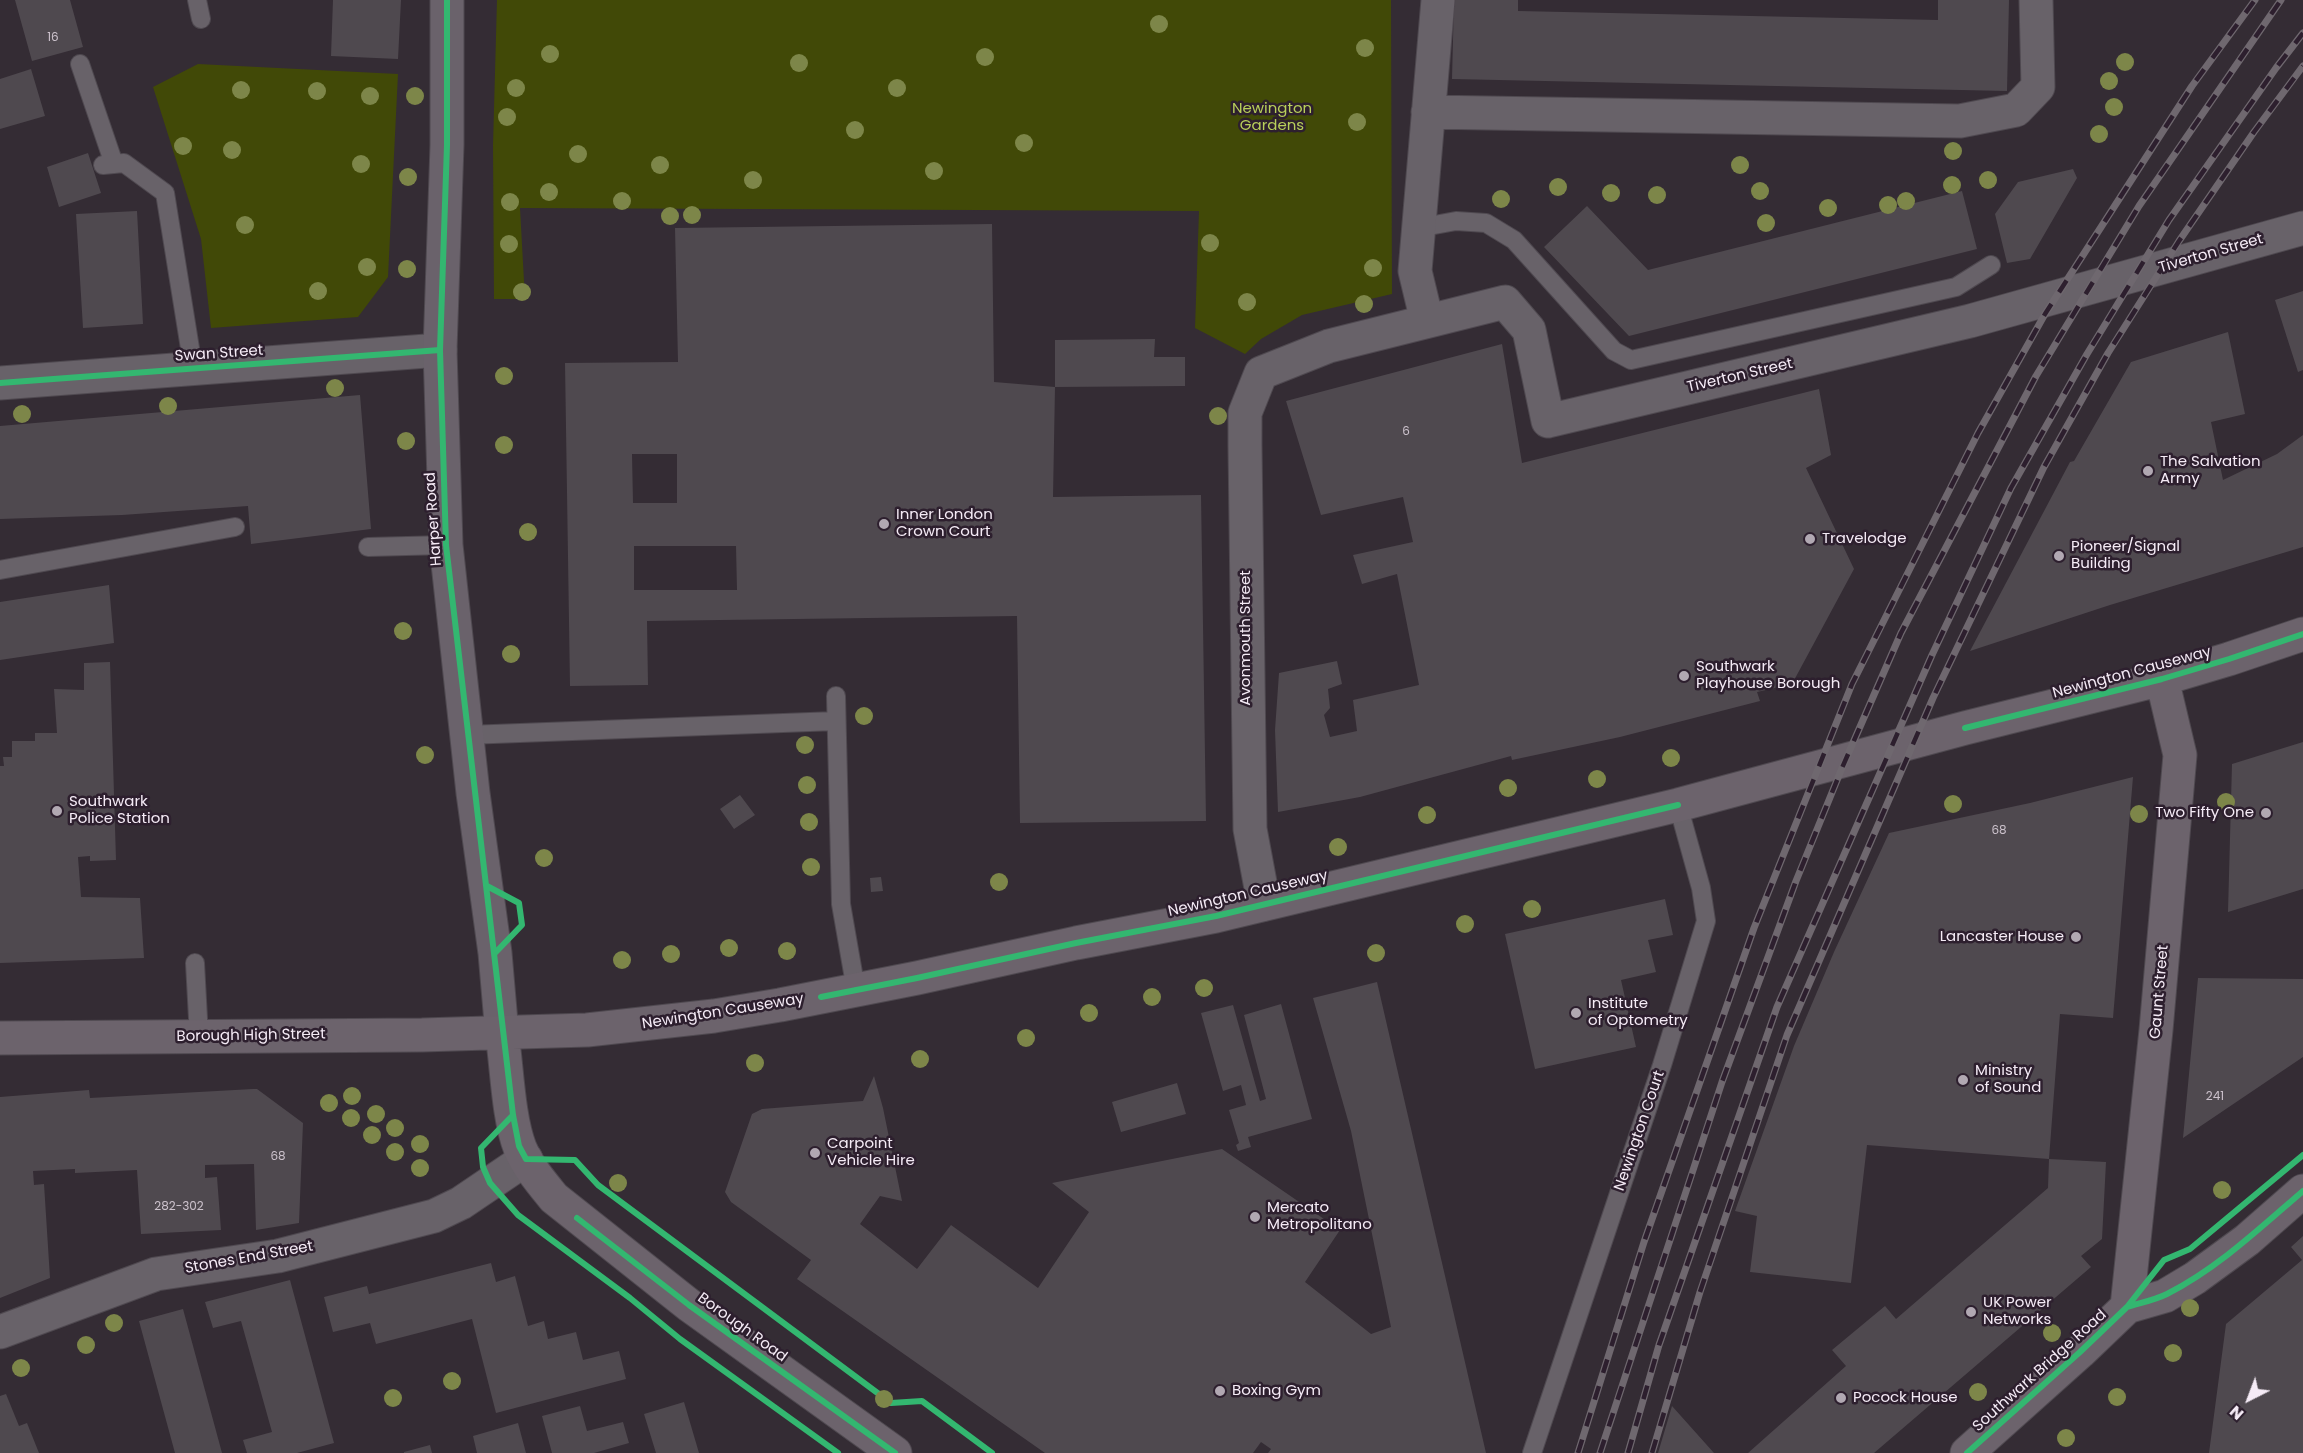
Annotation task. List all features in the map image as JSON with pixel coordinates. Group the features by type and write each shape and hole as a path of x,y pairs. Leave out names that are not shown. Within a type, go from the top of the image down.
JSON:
{"main road":[{"name":"Harper Road","path":"447,0 447,145 440,350 446,545 467,735 495,953 502,1034"},
{"name":"Newington Causeway","path":"502,1034 616,1028 714,1016 856,990 1264,904 1678,805 1954,731 2162,679 2303,634"},
{"name":"Gaunt Street","path":"2127,1307 2156,1030 2180,755 2162,679"},
{"name":"Borough High Street","path":"0,1038 502,1034"},
{"name":"Borough Road","path":"502,1034 519,1146 537,1178 554,1198 689,1305 895,1453"},
{"name":"Southwark Bridge Road","path":"1967,1453 2127,1307 2165,1296 2195,1278 2247,1240 2303,1191"}],"street":[{"path":"1427,321 1415,270 1438,0"},
{"path":"1428,112 1960,121 2016,110 2038,87 2036,0"},
{"name":"Tiverton Street","path":"1261,373 1329,346 1505,302 1529,330 1548,421 1970,321 2303,228"},
{"name":"Swan Street","path":"0,383 440,350"},
{"name":"Avonmouth Street","path":"1261,373 1245,413 1250,829 1264,904"},
{"name":"Stones End Street","path":"0,1332 156,1274 278,1256 434,1216 461,1203 526,1159"}],"lane":[{"path":"197,0 201,19"},
{"path":"80,64 108,164 124,163 165,193 193,367"},
{"path":"1418,228 1456,221 1486,223 1514,240 1614,351 1631,360 1956,288 1992,265"},
{"path":"0,570 235,527"},
{"path":"368,547 446,545"},
{"path":"836,696 841,904 856,990"},
{"path":"467,735 836,721"},
{"name":"Newington Court","path":"1532,1453 1662,1065 1706,921 1701,888 1678,805"},
{"path":"195,963 199,1037"}],"green space":[{"name":"Newington Gardens","path":"497,0 1391,0 1392,294 1302,315 1261,339 1245,354 1195,328 1199,211 520,208 525,299 494,299 493,145"},
{"path":"198,64 398,74 388,277 358,317 211,328 201,239 153,87"}],"building":[{"path":"15,0 70,0 83,47 32,61"},
{"path":"333,0 401,0 398,59 331,56"},
{"path":"1454,0 1518,0 1518,11 1938,20 1938,0 2009,0 2007,91 1452,79"},
{"path":"31,69 45,116 0,129 0,79"},
{"path":"88,153 101,193 59,207 47,167"},
{"path":"2073,169 2077,178 2030,259 2007,263 1995,214 2018,182"},
{"path":"1962,191 1977,249 1629,336 1544,247 1587,206 1648,270"},
{"path":"137,211 143,324 83,328 76,214"},
{"name":"Inner London Crown Court","path":"992,224 994,382 1055,387 1053,497 1201,495 1206,821 1020,823 1017,616 647,621 648,685 570,686 565,363 678,362 675,228","holes":["632,454 677,454 677,503 633,503","634,546 736,546 737,590 634,590"]},
{"path":"2303,291 2303,370 2298,372 2275,300"},
{"name":"The Salvation Army","path":"2228,332 2245,414 2211,422 2223,480 2277,454 2303,435 2303,547 2110,605 1970,651 2070,462 2074,461 2131,362"},
{"path":"1155,339 1154,357 1185,357 1185,386 1055,387 1055,340"},
{"path":"1502,344 1522,463 1819,389 1831,455 1806,468 1854,569 1792,684 1757,692 1760,701 1620,737 1512,760 1511,756 1360,797 1278,812 1275,730 1279,673 1337,661 1342,684 1328,689 1330,708 1324,715 1330,737 1357,731 1353,700 1419,685 1397,574 1362,584 1353,555 1413,542 1403,497 1321,515 1286,401"},
{"path":"360,395 371,529 251,544 248,506 122,515 0,519 0,426"},
{"path":"109,585 114,643 0,660 0,602"},
{"name":"Southwark Police Station","path":"110,662 116,860 90,861 90,856 78,857 81,897 140,898 144,958 0,963 0,766 4,766 3,757 12,757 12,741 35,741 35,733 57,733 54,689 84,690 84,663"},
{"name":"Two Fifty One","path":"2303,742 2303,889 2228,912 2232,764"},
{"path":"2133,777 2113,1018 2060,1014 2049,1159 1867,1145 1851,1283 1750,1272 1757,1216 1735,1211 1794,1046 1889,833 2030,803"},
{"path":"740,795 755,815 734,829 720,809"},
{"path":"881,877 883,891 871,892 870,878"},
{"name":"Institute of Optometry","path":"1665,899 1673,935 1648,940 1656,972 1621,980 1636,1047 1535,1069 1505,934"},
{"path":"2198,978 2303,979 2303,1057 2183,1138"},
{"path":"1377,982 1486,1453 1268,1453 1271,1449 1261,1442 1253,1453 1045,1453 797,1279 811,1260 731,1202 725,1192 752,1114 762,1109 863,1101 874,1076 902,1201 880,1196 860,1224 917,1269 951,1225 1038,1288 1089,1212 1052,1183 1222,1149 1340,1230 1305,1282 1371,1334 1391,1327 1351,1131 1313,998"},
{"path":"1281,1004 1312,1119 1248,1137 1251,1147 1238,1151 1236,1145 1239,1143 1229,1110 1246,1105 1241,1085 1223,1091 1201,1013 1233,1005 1260,1101 1266,1099 1244,1015"},
{"path":"1177,1083 1186,1114 1121,1132 1112,1102"},
{"path":"257,1089 303,1123 299,1223 256,1230 254,1164 205,1165 205,1178 217,1177 221,1230 141,1234 137,1170 75,1173 75,1169 33,1171 34,1185 44,1184 50,1278 0,1298 0,1097 89,1090 90,1098"},
{"name":"UK Power Networks","path":"2049,1159 2106,1162 2102,1239 2081,1256 2091,1267 1874,1453 1748,1453 1846,1366 1832,1350 1885,1306 1896,1319 2048,1188"},
{"path":"2303,1236 2303,1453 2209,1453 2226,1324 2302,1260 2291,1247"},
{"path":"491,1263 496,1282 515,1276 528,1326 544,1321 548,1339 576,1332 583,1360 619,1351 626,1379 496,1413 472,1319 376,1344 370,1323 333,1332 324,1297 367,1286 369,1294"},
{"path":"290,1280 334,1443 297,1453 247,1453 243,1440 272,1432 241,1321 213,1328 205,1302"},
{"path":"183,1309 222,1453 175,1453 139,1321"},
{"path":"6,1394 19,1426 27,1423 39,1453 0,1453 0,1396"},
{"path":"684,1402 699,1453 656,1453 644,1414"},
{"path":"580,1406 587,1431 623,1422 629,1443 594,1453 552,1453 542,1416"},
{"path":"1672,1406 1714,1453 1658,1453"},
{"path":"518,1423 526,1453 477,1453 473,1436"},
{"path":"430,1445 432,1453 404,1453 404,1452"}],"railway":[{"path":"1578,1453 1644,1242 1754,928 1852,684 1978,433 2045,314 2192,86 2255,0"},
{"path":"1600,1453 1722,1082 1796,881 1901,633 2036,376 2139,206 2281,0"},
{"path":"1628,1453 1659,1345 1777,1007 1932,655 2011,488 2087,354 2169,220 2303,33"},
{"path":"1652,1453 1700,1292 1787,1035 1933,698 2044,467 2108,353 2179,241 2254,132 2303,66"}],"cycle path":[{"path":"447,0 447,145 440,350 446,545 513,1115 519,1146 526,1159 575,1160 598,1185 891,1403 922,1401 992,1453"},
{"path":"0,383 440,350"},
{"path":"1965,728 2162,679 2303,634"},
{"path":"821,997 1216,916 1678,805"},
{"path":"487,886 519,903 522,925 495,953"},
{"path":"513,1115 481,1148 483,1167 490,1183 518,1215 630,1298 680,1339 838,1453"},
{"path":"1967,1453 2127,1307 2164,1260 2190,1249 2303,1155"},
{"path":"2127,1307 2152,1300 2186,1284 2238,1247 2303,1191"},
{"path":"577,1218 689,1305 895,1453"}],"place":[{"name":"The Salvation Army","path":"2148,471"},
{"name":"Inner London Crown Court","path":"884,524"},
{"name":"Travelodge","path":"1810,539"},
{"name":"Pioneer/Signal Building","path":"2059,556"},
{"name":"Southwark Playhouse Borough","path":"1684,676"},
{"name":"Southwark Police Station","path":"57,811"},
{"name":"Two Fifty One","path":"2266,813"},
{"name":"Lancaster House","path":"2076,937"},
{"name":"Institute of Optometry","path":"1576,1013"},
{"name":"Ministry of Sound","path":"1963,1080"},
{"name":"Carpoint Vehicle Hire","path":"815,1153"},
{"name":"Mercato Metropolitano","path":"1255,1217"},
{"name":"UK Power Networks","path":"1971,1312"},
{"name":"Boxing Gym","path":"1220,1391"},
{"name":"Pocock House","path":"1841,1398"}]}
